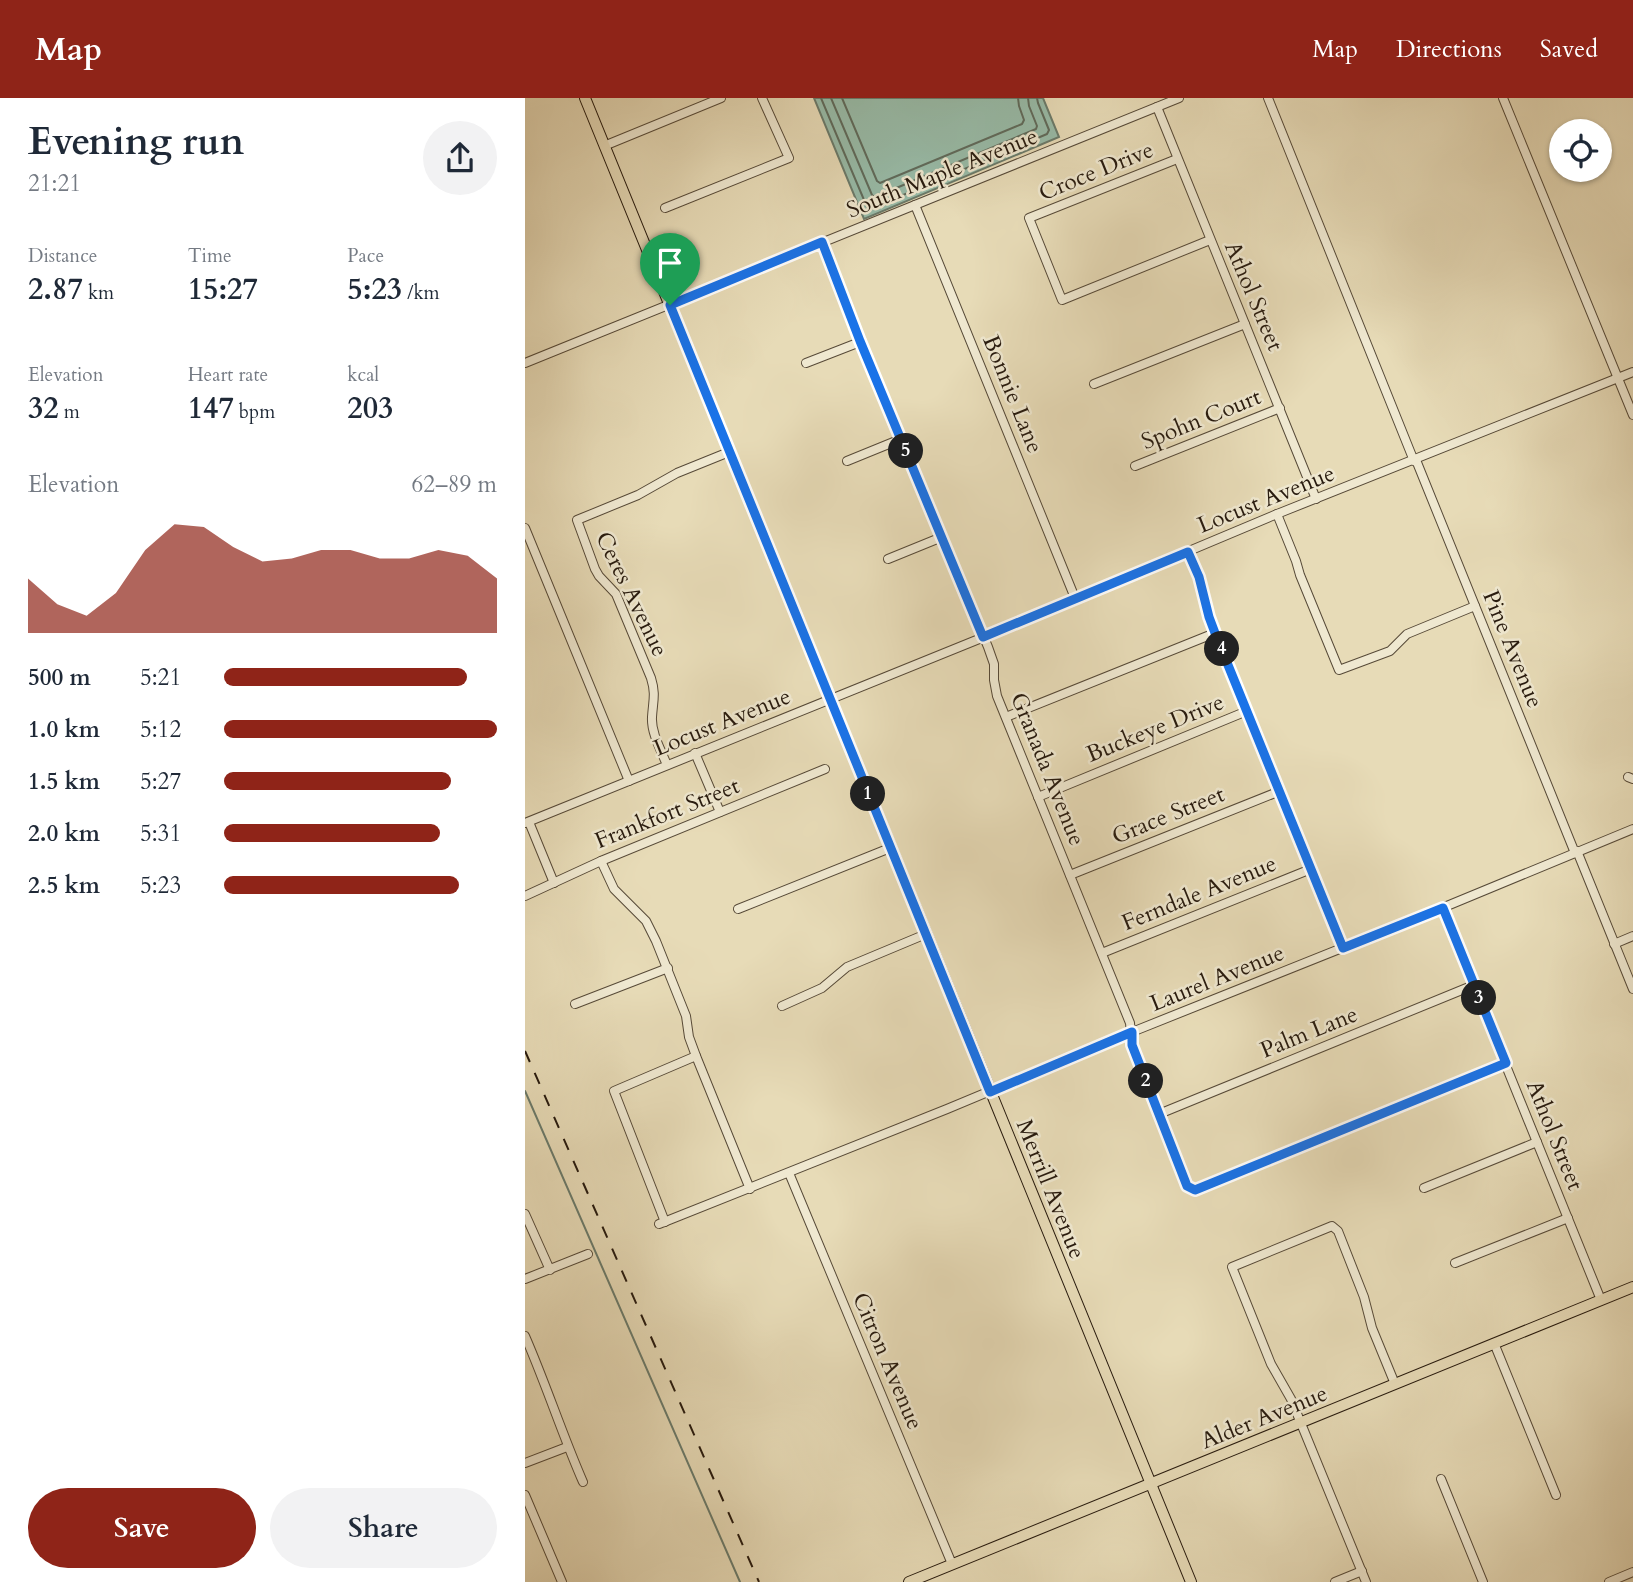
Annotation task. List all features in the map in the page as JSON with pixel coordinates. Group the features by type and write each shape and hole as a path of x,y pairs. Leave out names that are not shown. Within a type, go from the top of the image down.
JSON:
{"main road":[{"name":"Merrill Avenue","path":"585,98 1191,1582"},
{"name":"Alder Avenue","path":"909,1582 1633,1287"}],"street":[{"path":"604,146 721,98"},
{"path":"665,208 789,158 762,98"},
{"name":"South Maple Avenue","path":"525,363 1179,98"},
{"name":"Pine Avenue","path":"1268,98 1633,989"},
{"path":"1503,98 1633,415"},
{"name":"Athol Street","path":"1157,107 1316,499"},
{"name":"Croce Drive","path":"1177,159 1029,218 1062,300 1210,240"},
{"name":"Bonnie Lane","path":"915,205 1075,598"},
{"name":"Granada Avenue","path":"822,242 860,341 994,664 997,696 1131,1023 1132,1045 1187,1186 1195,1190 1506,1063"},
{"path":"1094,384 1245,324"},
{"path":"806,363 860,341"},
{"name":"Locust Avenue","path":"527,822 1277,514 1633,372"},
{"name":"Spohn Court","path":"1135,466 1280,408"},
{"path":"847,461 901,439"},
{"name":"Ceres Avenue","path":"667,765 653,732 655,690 651,678 616,594 595,569 577,520 729,452"},
{"path":"1277,514 1339,670 1390,651 1407,634 1475,606"},
{"path":"525,527 629,781"},
{"path":"888,559 942,537"},
{"path":"1188,552 1199,577 1215,633 1343,948"},
{"path":"1006,718 1215,633"},
{"name":"Buckeye Drive","path":"1038,797 1247,711"},
{"path":"695,753 720,812"},
{"name":"Frankfort Street","path":"525,896 601,861 825,769"},
{"name":"Grace Street","path":"1070,875 1280,791"},
{"path":"527,822 554,883"},
{"name":"Laurel Avenue","path":"696,1056 614,1091 662,1223 1633,829"},
{"path":"737,909 890,848"},
{"path":"601,861 614,889 646,921 668,968 686,1016 689,1037 696,1056 750,1189"},
{"name":"Ferndale Avenue","path":"1102,953 1311,869"},
{"name":"Athol Street","path":"1443,908 1601,1300"},
{"path":"782,1006 822,988 847,967 926,934"},
{"path":"1615,944 1633,936"},
{"path":"575,1004 668,968"},
{"name":"Palm Lane","path":"1159,1114 1474,985"},
{"path":"1424,1188 1537,1142"},
{"name":"Citron Avenue","path":"789,1173 952,1564"},
{"path":"525,1214 549,1270"},
{"path":"1455,1263 1568,1218"},
{"path":"1366,1582 1301,1422 1291,1399 1274,1372 1232,1267 1332,1226 1338,1231 1395,1384"},
{"path":"525,1279 588,1254"},
{"path":"525,1336 583,1482"},
{"path":"1494,1343 1556,1495"},
{"path":"525,1464 567,1447"},
{"path":"1441,1479 1483,1582"},
{"path":"525,1495 562,1582"},
{"path":"1335,1582 1362,1571"},
{"path":"1609,1582 1633,1572"}],"water":[{"path":"814,98 1043,98 1059,137 864,219"}],"waterway":[{"path":"525,1091 740,1582"}],"railway":[{"path":"525,1051 759,1582"}],"route":[{"path":"822,242 860,341 983,637 1188,552 1199,577 1215,633 1343,948 1443,908 1506,1063 1195,1190 1187,1186 1132,1045 1132,1032 990,1092 670,305 822,242"}]}
